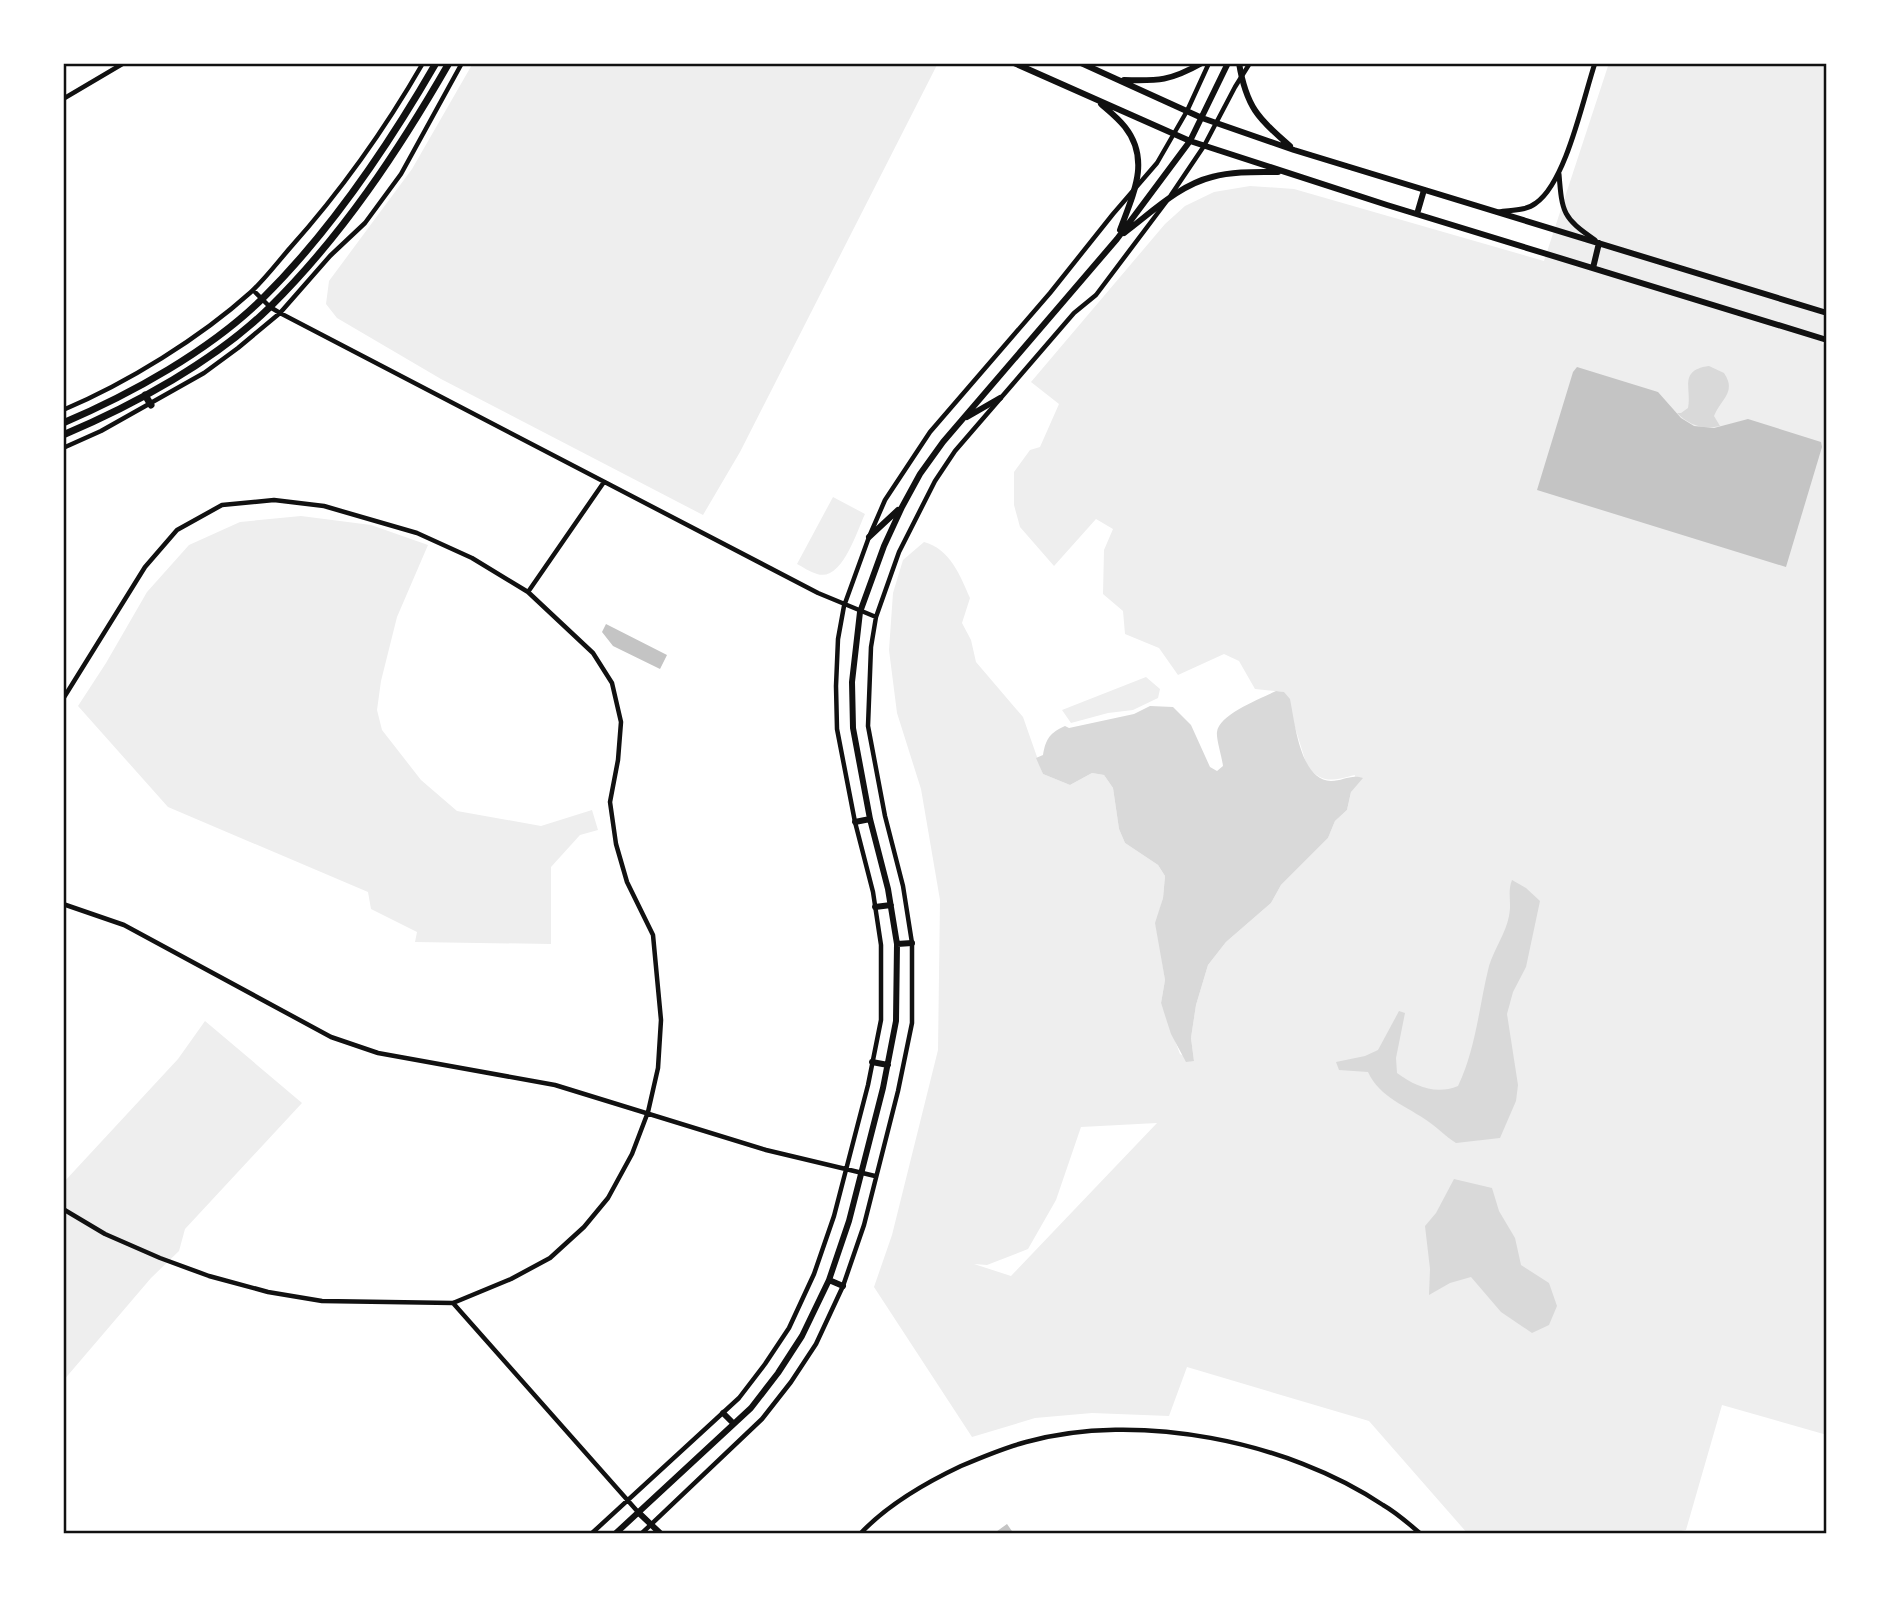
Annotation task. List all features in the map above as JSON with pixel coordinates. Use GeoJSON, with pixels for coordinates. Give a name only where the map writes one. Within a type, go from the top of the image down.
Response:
{"type":"FeatureCollection","features":[{"type":"Feature","properties":{"kind":"main road"},"geometry":{"type":"LineString","coordinates":[[63,423],[103,404],[191,354],[262,299],[344,203],[386,147],[436,63]]}},
{"type":"Feature","properties":{"kind":"main road"},"geometry":{"type":"LineString","coordinates":[[63,435],[97,421],[197,363],[270,307],[360,201],[395,153],[449,63]]}},
{"type":"Feature","properties":{"kind":"main road"},"geometry":{"type":"LineString","coordinates":[[1014,63],[1204,146],[1827,340]]}},
{"type":"Feature","properties":{"kind":"main road"},"geometry":{"type":"LineString","coordinates":[[1081,63],[1202,118],[1294,150],[1826,312]]}},
{"type":"Feature","properties":{"kind":"main road"},"geometry":{"type":"LineString","coordinates":[[1120,80],[1161,81],[1179,76],[1202,63]]}},
{"type":"Feature","properties":{"kind":"main road"},"geometry":{"type":"LineString","coordinates":[[615,1534],[734,1424],[757,1399],[802,1336],[829,1280],[849,1221],[888,1065],[896,1021],[897,944],[853,728],[852,682],[860,612],[884,546],[902,507],[928,463],[1117,239],[1191,141],[1228,63]]}},
{"type":"Feature","properties":{"kind":"main road"},"geometry":{"type":"LineString","coordinates":[[1239,63],[1250,105],[1263,124],[1294,150]]}},
{"type":"Feature","properties":{"kind":"main road"},"geometry":{"type":"LineString","coordinates":[[1096,99],[1125,127],[1138,149],[1140,167],[1137,186],[1117,239]]}},
{"type":"Feature","properties":{"kind":"main road"},"geometry":{"type":"LineString","coordinates":[[1117,239],[1166,201],[1191,185],[1211,177],[1243,172],[1285,172]]}},
{"type":"Feature","properties":{"kind":"main road"},"geometry":{"type":"LineString","coordinates":[[1417,214],[1424,190]]}},
{"type":"Feature","properties":{"kind":"main road"},"geometry":{"type":"LineString","coordinates":[[1593,268],[1599,243]]}},
{"type":"Feature","properties":{"kind":"main road"},"geometry":{"type":"LineString","coordinates":[[145,395],[150,405]]}},
{"type":"Feature","properties":{"kind":"main road"},"geometry":{"type":"LineString","coordinates":[[962,420],[1000,398]]}},
{"type":"Feature","properties":{"kind":"main road"},"geometry":{"type":"LineString","coordinates":[[869,537],[902,507]]}},
{"type":"Feature","properties":{"kind":"main road"},"geometry":{"type":"LineString","coordinates":[[855,822],[870,819]]}},
{"type":"Feature","properties":{"kind":"main road"},"geometry":{"type":"LineString","coordinates":[[875,907],[891,905]]}},
{"type":"Feature","properties":{"kind":"main road"},"geometry":{"type":"LineString","coordinates":[[897,944],[912,943]]}},
{"type":"Feature","properties":{"kind":"main road"},"geometry":{"type":"LineString","coordinates":[[872,1062],[888,1065]]}},
{"type":"Feature","properties":{"kind":"main road"},"geometry":{"type":"LineString","coordinates":[[829,1280],[843,1286]]}},
{"type":"Feature","properties":{"kind":"main road"},"geometry":{"type":"LineString","coordinates":[[723,1413],[734,1424]]}},
{"type":"Feature","properties":{"kind":"main road"},"geometry":{"type":"LineString","coordinates":[[639,1513],[661,1534]]}},
{"type":"Feature","properties":{"kind":"street"},"geometry":{"type":"LineString","coordinates":[[63,99],[124,63]]}},
{"type":"Feature","properties":{"kind":"street"},"geometry":{"type":"LineString","coordinates":[[63,410],[87,400],[184,343],[253,290],[311,224],[376,141],[423,63]]}},
{"type":"Feature","properties":{"kind":"street"},"geometry":{"type":"LineString","coordinates":[[63,448],[150,405],[204,373],[280,313],[372,214],[401,174],[462,63]]}},
{"type":"Feature","properties":{"kind":"street"},"geometry":{"type":"LineString","coordinates":[[592,1534],[739,1398],[765,1364],[789,1328],[814,1274],[834,1216],[881,1020],[881,945],[837,729],[835,686],[838,639],[844,606],[869,537],[885,500],[930,432],[1157,163],[1187,111],[1209,63]]}},
{"type":"Feature","properties":{"kind":"street"},"geometry":{"type":"LineString","coordinates":[[641,1534],[762,1419],[791,1382],[816,1344],[843,1286],[864,1225],[912,1023],[912,943],[903,886],[885,816],[868,726],[871,647],[876,617],[899,552],[935,481],[955,451],[1074,313],[1096,295],[1204,146],[1250,63]]}},
{"type":"Feature","properties":{"kind":"street"},"geometry":{"type":"LineString","coordinates":[[1498,212],[1528,208],[1539,202],[1559,174],[1595,63]]}},
{"type":"Feature","properties":{"kind":"street"},"geometry":{"type":"LineString","coordinates":[[1559,174],[1562,207],[1573,225],[1599,243]]}},
{"type":"Feature","properties":{"kind":"street"},"geometry":{"type":"LineString","coordinates":[[253,290],[280,313],[844,606],[876,617]]}},
{"type":"Feature","properties":{"kind":"street"},"geometry":{"type":"LineString","coordinates":[[528,592],[604,482]]}},
{"type":"Feature","properties":{"kind":"street"},"geometry":{"type":"LineString","coordinates":[[63,699],[145,567],[177,530],[222,505],[274,500],[324,506],[416,533],[472,558],[528,592],[593,653],[612,683],[621,722],[618,760],[610,802],[616,844],[627,882],[653,935],[662,1020],[658,1068],[648,1112],[632,1154],[608,1198],[584,1227],[550,1258],[511,1279],[453,1303],[322,1301],[268,1292],[209,1276],[160,1258],[105,1234],[63,1209]]}},
{"type":"Feature","properties":{"kind":"street"},"geometry":{"type":"LineString","coordinates":[[63,904],[124,925],[331,1037],[378,1053],[555,1085],[766,1150],[875,1176]]}},
{"type":"Feature","properties":{"kind":"street"},"geometry":{"type":"LineString","coordinates":[[453,1303],[639,1513]]}},
{"type":"Feature","properties":{"kind":"street"},"geometry":{"type":"LineString","coordinates":[[859,1534],[927,1484],[982,1457],[1027,1441],[1085,1431],[1125,1431],[1223,1439],[1275,1453],[1352,1486],[1383,1504],[1421,1534]]}},
{"type":"Feature","properties":{"kind":"shaded area"},"geometry":{"type":"Polygon","coordinates":[[[473,63],[938,63],[740,452],[703,515],[441,379],[337,318],[326,304],[329,281],[412,169],[473,63]]]}},
{"type":"Feature","properties":{"kind":"shaded area"},"geometry":{"type":"Polygon","coordinates":[[[1609,63],[1827,63],[1827,329],[1822,344],[1827,346],[1827,1435],[1722,1405],[1686,1530],[1666,1534],[1468,1534],[1369,1421],[1187,1367],[1169,1416],[1092,1413],[1035,1418],[972,1437],[874,1287],[892,1235],[938,1050],[940,900],[921,789],[897,713],[889,650],[893,593],[903,560],[924,542],[941,550],[947,557],[958,572],[970,598],[962,623],[971,640],[976,662],[1023,717],[1043,774],[1070,785],[1092,773],[1104,775],[1113,788],[1119,829],[1125,843],[1158,865],[1165,876],[1163,898],[1156,923],[1165,980],[1161,1003],[1180,1054],[1194,1061],[1191,1038],[1196,1005],[1208,965],[1226,942],[1271,903],[1281,885],[1328,838],[1335,821],[1347,810],[1355,775],[1329,780],[1313,772],[1307,766],[1284,692],[1255,689],[1239,661],[1224,654],[1178,675],[1159,648],[1125,634],[1123,611],[1103,594],[1104,550],[1113,529],[1096,519],[1054,566],[1020,527],[1014,505],[1014,472],[1030,450],[1040,447],[1059,404],[1031,382],[1165,224],[1185,206],[1214,192],[1250,186],[1294,189],[1544,261],[1609,63]],[[1157,1123],[1081,1127],[1056,1200],[1028,1249],[987,1265],[974,1264],[1011,1276],[1157,1123]]]}},
{"type":"Feature","properties":{"kind":"shaded area"},"geometry":{"type":"Polygon","coordinates":[[[1709,366],[1724,373],[1729,385],[1714,416],[1720,426],[1702,427],[1686,421],[1677,413],[1688,408],[1690,376],[1699,368],[1709,366]]]}},
{"type":"Feature","properties":{"kind":"shaded area"},"geometry":{"type":"Polygon","coordinates":[[[833,497],[865,514],[841,564],[834,571],[817,574],[797,564],[833,497]]]}},
{"type":"Feature","properties":{"kind":"shaded area"},"geometry":{"type":"Polygon","coordinates":[[[301,516],[371,525],[428,545],[397,617],[381,681],[377,710],[382,730],[421,780],[457,811],[541,826],[592,810],[598,830],[580,835],[551,867],[551,944],[415,942],[417,932],[371,909],[368,892],[168,807],[78,706],[147,592],[189,545],[240,522],[301,516]]]}},
{"type":"Feature","properties":{"kind":"shaded area"},"geometry":{"type":"Polygon","coordinates":[[[1146,677],[1160,689],[1158,698],[1133,710],[1108,713],[1071,723],[1062,710],[1146,677]]]}},
{"type":"Feature","properties":{"kind":"shaded area"},"geometry":{"type":"Polygon","coordinates":[[[1276,691],[1284,692],[1290,699],[1301,749],[1312,771],[1331,781],[1363,778],[1351,792],[1347,810],[1335,821],[1328,838],[1281,885],[1271,903],[1226,942],[1208,965],[1196,1005],[1191,1038],[1194,1061],[1186,1062],[1171,1034],[1161,1003],[1165,980],[1155,923],[1163,898],[1165,876],[1158,865],[1125,843],[1119,829],[1113,788],[1104,775],[1092,773],[1070,785],[1043,774],[1036,758],[1043,755],[1050,737],[1065,726],[1069,728],[1134,714],[1150,706],[1173,707],[1191,725],[1210,767],[1217,771],[1223,766],[1217,735],[1220,725],[1242,707],[1276,691]]]}},
{"type":"Feature","properties":{"kind":"shaded area"},"geometry":{"type":"Polygon","coordinates":[[[1512,880],[1540,901],[1526,967],[1513,992],[1507,1014],[1518,1085],[1516,1101],[1500,1138],[1456,1143],[1387,1095],[1368,1072],[1339,1070],[1336,1062],[1365,1056],[1378,1050],[1399,1011],[1405,1013],[1396,1058],[1397,1073],[1411,1082],[1434,1090],[1458,1086],[1473,1042],[1489,966],[1510,911],[1512,880]]]}},
{"type":"Feature","properties":{"kind":"shaded area"},"geometry":{"type":"Polygon","coordinates":[[[205,1021],[302,1103],[185,1229],[179,1251],[151,1278],[63,1381],[63,1183],[178,1059],[205,1021]]]}},
{"type":"Feature","properties":{"kind":"shaded area"},"geometry":{"type":"Polygon","coordinates":[[[1454,1179],[1492,1188],[1499,1211],[1515,1238],[1521,1265],[1549,1283],[1557,1306],[1549,1325],[1532,1333],[1501,1312],[1471,1277],[1450,1283],[1429,1295],[1430,1269],[1425,1226],[1436,1213],[1454,1179]]]}},
{"type":"Feature","properties":{"kind":"building"},"geometry":{"type":"Polygon","coordinates":[[[1577,367],[1658,392],[1681,418],[1694,426],[1714,428],[1748,419],[1821,442],[1822,447],[1786,567],[1537,490],[1573,372],[1577,367]]]}},
{"type":"Feature","properties":{"kind":"building"},"geometry":{"type":"Polygon","coordinates":[[[606,624],[667,655],[660,669],[613,646],[602,632],[606,624]]]}},
{"type":"Feature","properties":{"kind":"building"},"geometry":{"type":"Polygon","coordinates":[[[1007,1524],[1014,1534],[993,1534],[1007,1524]]]}}]}
